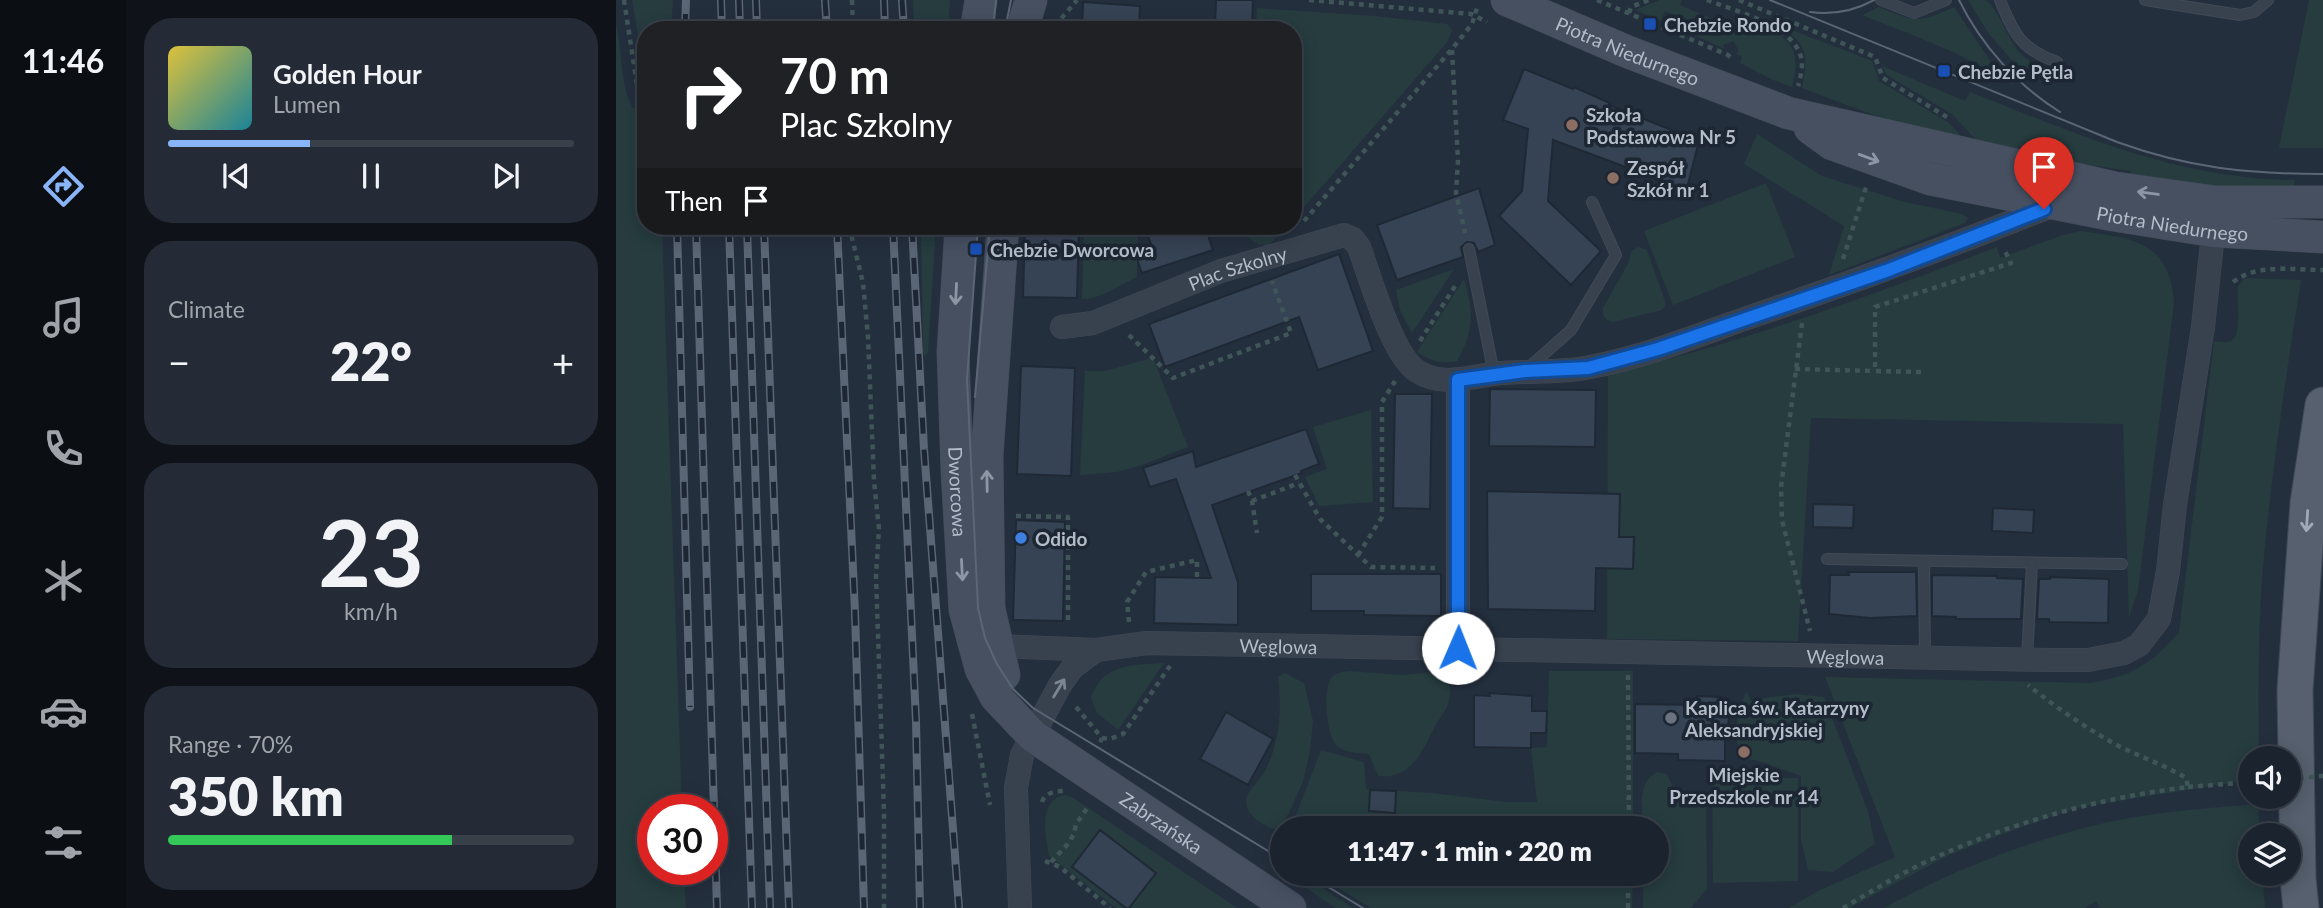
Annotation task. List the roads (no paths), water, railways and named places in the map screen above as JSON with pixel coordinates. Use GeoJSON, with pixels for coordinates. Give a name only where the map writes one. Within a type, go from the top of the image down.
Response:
{"type":"FeatureCollection","features":[{"type":"Feature","properties":{"kind":"main road"},"geometry":{"type":"LineString","coordinates":[[978,21],[981,0]]}},
{"type":"Feature","properties":{"kind":"main road"},"geometry":{"type":"LineString","coordinates":[[1025,21],[1031,0]]}},
{"type":"Feature","properties":{"kind":"main road","name":"Piotra Niedurnego"},"geometry":{"type":"LineString","coordinates":[[1507,0],[1628,52],[1788,113],[2116,188],[2214,216],[2261,234],[2323,237]]}},
{"type":"Feature","properties":{"kind":"main road","name":"Piotra Niedurnego"},"geometry":{"type":"LineString","coordinates":[[1788,113],[1832,144],[1930,179],[2056,204],[2214,216],[2260,202],[2323,202]]}},
{"type":"Feature","properties":{"kind":"main road","name":"Dworcowa"},"geometry":{"type":"LineString","coordinates":[[960,235],[953,352],[965,610],[989,657],[1004,676],[1033,736]]}},
{"type":"Feature","properties":{"kind":"main road","name":"Dworcowa"},"geometry":{"type":"LineString","coordinates":[[989,657],[987,456],[1002,235]]}},
{"type":"Feature","properties":{"kind":"main road"},"geometry":{"type":"LineString","coordinates":[[2301,908],[2298,879],[2295,690],[2308,503],[2323,405]]}},
{"type":"Feature","properties":{"kind":"main road","name":"Zabrzańska"},"geometry":{"type":"LineString","coordinates":[[1033,736],[1290,908]]}},
{"type":"Feature","properties":{"kind":"street","name":"Plac Szkolny"},"geometry":{"type":"LineString","coordinates":[[1062,327],[1093,323],[1221,271],[1344,235],[1353,239],[1359,247],[1392,334],[1416,370],[1447,381],[1525,371],[1588,368],[1658,349],[1886,271],[2056,204]]}},
{"type":"Feature","properties":{"kind":"street","name":"Węglowa"},"geometry":{"type":"LineString","coordinates":[[989,657],[1096,650],[1147,643],[2026,660],[2088,660],[2124,653],[2140,645],[2159,619],[2203,327],[2214,216]]}},
{"type":"Feature","properties":{"kind":"street"},"geometry":{"type":"LineString","coordinates":[[1458,380],[1458,648]]}},
{"type":"Feature","properties":{"kind":"street"},"geometry":{"type":"LineString","coordinates":[[1020,908],[1016,788],[1022,755],[1066,676],[1073,667],[1096,650]]}},
{"type":"Feature","properties":{"kind":"lane"},"geometry":{"type":"LineString","coordinates":[[1881,0],[1914,13],[1946,0]]}},
{"type":"Feature","properties":{"kind":"lane"},"geometry":{"type":"LineString","coordinates":[[2000,0],[2025,46],[2039,56],[2057,62]]}},
{"type":"Feature","properties":{"kind":"lane"},"geometry":{"type":"LineString","coordinates":[[2145,0],[2240,15],[2254,12],[2268,0]]}},
{"type":"Feature","properties":{"kind":"lane"},"geometry":{"type":"LineString","coordinates":[[1525,371],[1571,330],[1616,255],[1592,202]]}},
{"type":"Feature","properties":{"kind":"lane"},"geometry":{"type":"LineString","coordinates":[[1470,255],[1494,374]]}},
{"type":"Feature","properties":{"kind":"lane"},"geometry":{"type":"LineString","coordinates":[[1827,559],[2122,564]]}},
{"type":"Feature","properties":{"kind":"lane"},"geometry":{"type":"LineString","coordinates":[[1924,561],[1925,658]]}},
{"type":"Feature","properties":{"kind":"lane"},"geometry":{"type":"LineString","coordinates":[[2026,660],[2032,563]]}},
{"type":"Feature","properties":{"kind":"tram line"},"geometry":{"type":"LineString","coordinates":[[994,21],[996,0]]}},
{"type":"Feature","properties":{"kind":"tram line"},"geometry":{"type":"LineString","coordinates":[[1007,21],[1011,0]]}},
{"type":"Feature","properties":{"kind":"tram line"},"geometry":{"type":"LineString","coordinates":[[1770,0],[2143,151],[2218,168],[2323,174]]}},
{"type":"Feature","properties":{"kind":"tram line"},"geometry":{"type":"LineString","coordinates":[[1810,12],[1843,11],[1874,0]]}},
{"type":"Feature","properties":{"kind":"tram line"},"geometry":{"type":"LineString","coordinates":[[1959,0],[1978,33],[2002,63],[2030,90],[2060,112]]}},
{"type":"Feature","properties":{"kind":"tram line"},"geometry":{"type":"LineString","coordinates":[[977,235],[967,380],[978,608],[985,638],[997,664],[1013,689],[1033,708],[1270,852]]}},
{"type":"Feature","properties":{"kind":"tram line"},"geometry":{"type":"LineString","coordinates":[[975,397],[989,235]]}},
{"type":"Feature","properties":{"kind":"tram line"},"geometry":{"type":"LineString","coordinates":[[1327,886],[1363,908]]}},
{"type":"Feature","properties":{"kind":"railway"},"geometry":{"type":"LineString","coordinates":[[685,21],[686,0]]}},
{"type":"Feature","properties":{"kind":"railway"},"geometry":{"type":"LineString","coordinates":[[721,0],[722,21]]}},
{"type":"Feature","properties":{"kind":"railway"},"geometry":{"type":"LineString","coordinates":[[739,0],[740,21]]}},
{"type":"Feature","properties":{"kind":"railway"},"geometry":{"type":"LineString","coordinates":[[756,0],[757,21]]}},
{"type":"Feature","properties":{"kind":"railway"},"geometry":{"type":"LineString","coordinates":[[825,0],[826,21]]}},
{"type":"Feature","properties":{"kind":"railway"},"geometry":{"type":"LineString","coordinates":[[884,0],[885,21]]}},
{"type":"Feature","properties":{"kind":"railway"},"geometry":{"type":"LineString","coordinates":[[902,0],[903,21]]}},
{"type":"Feature","properties":{"kind":"railway"},"geometry":{"type":"LineString","coordinates":[[677,235],[690,707]]}},
{"type":"Feature","properties":{"kind":"railway"},"geometry":{"type":"LineString","coordinates":[[696,235],[717,908]]}},
{"type":"Feature","properties":{"kind":"railway"},"geometry":{"type":"LineString","coordinates":[[729,235],[752,908]]}},
{"type":"Feature","properties":{"kind":"railway"},"geometry":{"type":"LineString","coordinates":[[747,235],[770,908]]}},
{"type":"Feature","properties":{"kind":"railway"},"geometry":{"type":"LineString","coordinates":[[764,235],[789,908]]}},
{"type":"Feature","properties":{"kind":"railway"},"geometry":{"type":"LineString","coordinates":[[837,235],[855,612],[864,908]]}},
{"type":"Feature","properties":{"kind":"railway"},"geometry":{"type":"LineString","coordinates":[[893,235],[916,721],[920,908]]}},
{"type":"Feature","properties":{"kind":"railway"},"geometry":{"type":"LineString","coordinates":[[912,235],[924,449],[959,908]]}},
{"type":"Feature","properties":{"kind":"place","name":"Chebzie Rondo"},"geometry":{"type":"Point","coordinates":[1650,24]}},
{"type":"Feature","properties":{"kind":"place","name":"Chebzie Pętla"},"geometry":{"type":"Point","coordinates":[1944,71]}},
{"type":"Feature","properties":{"kind":"place","name":"Szkoła Podstawowa Nr 5"},"geometry":{"type":"Point","coordinates":[1572,125]}},
{"type":"Feature","properties":{"kind":"place","name":"Zespół Szkół nr 1"},"geometry":{"type":"Point","coordinates":[1613,178]}},
{"type":"Feature","properties":{"kind":"place","name":"Chebzie Dworcowa"},"geometry":{"type":"Point","coordinates":[976,249]}},
{"type":"Feature","properties":{"kind":"place","name":"Odido"},"geometry":{"type":"Point","coordinates":[1021,538]}},
{"type":"Feature","properties":{"kind":"place","name":"Kaplica św. Katarzyny Aleksandryjskiej"},"geometry":{"type":"Point","coordinates":[1671,718]}},
{"type":"Feature","properties":{"kind":"place","name":"Miejskie Przedszkole nr 14"},"geometry":{"type":"Point","coordinates":[1744,752]}}]}
